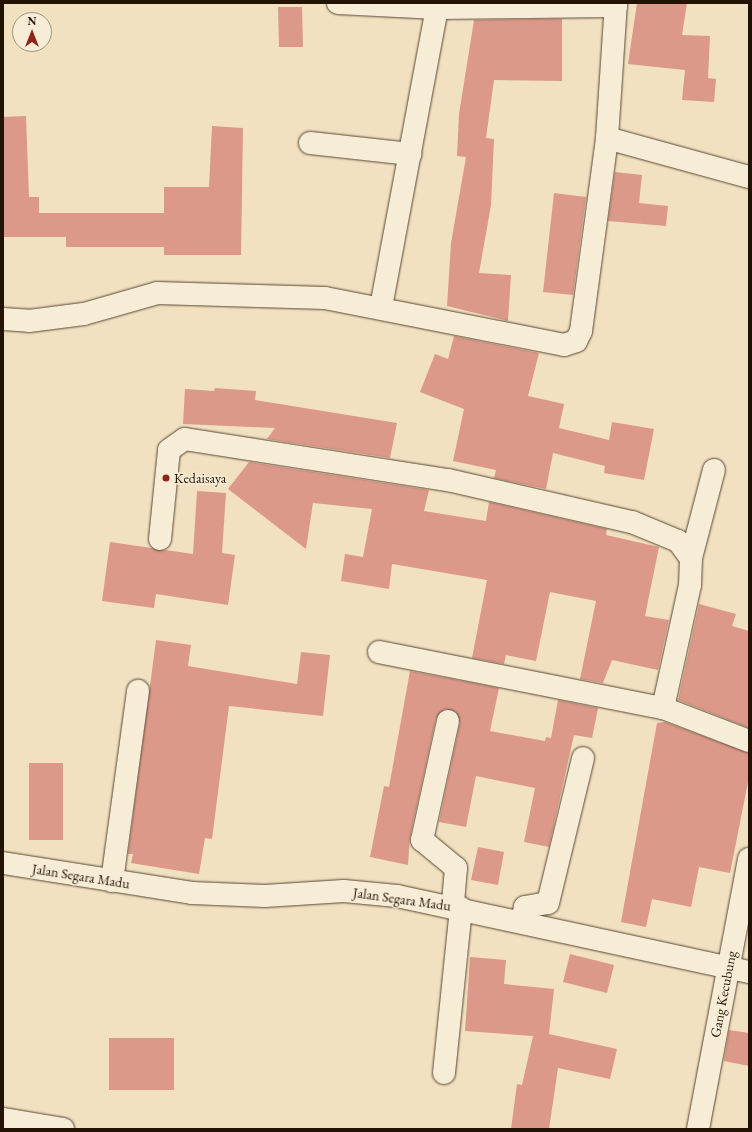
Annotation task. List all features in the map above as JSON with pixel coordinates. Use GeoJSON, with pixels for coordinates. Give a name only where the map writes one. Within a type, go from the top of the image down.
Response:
{"type":"FeatureCollection","features":[{"type":"Feature","properties":{"kind":"street"},"geometry":{"type":"LineString","coordinates":[[3,318],[28,321],[84,314],[157,294],[325,298],[381,307],[564,345],[576,341],[581,331],[607,138],[616,5],[437,8],[338,3]]}},
{"type":"Feature","properties":{"kind":"street"},"geometry":{"type":"LineString","coordinates":[[381,307],[437,8]]}},
{"type":"Feature","properties":{"kind":"street"},"geometry":{"type":"LineString","coordinates":[[607,138],[749,177]]}},
{"type":"Feature","properties":{"kind":"street"},"geometry":{"type":"LineString","coordinates":[[310,144],[410,154]]}},
{"type":"Feature","properties":{"kind":"street"},"geometry":{"type":"LineString","coordinates":[[160,539],[169,450],[178,442],[199,440],[448,480],[632,522],[678,541],[691,558]]}},
{"type":"Feature","properties":{"kind":"street"},"geometry":{"type":"LineString","coordinates":[[663,708],[690,585],[691,558],[714,470]]}},
{"type":"Feature","properties":{"kind":"street"},"geometry":{"type":"LineString","coordinates":[[379,652],[663,708],[749,741]]}},
{"type":"Feature","properties":{"kind":"street"},"geometry":{"type":"LineString","coordinates":[[112,881],[138,691]]}},
{"type":"Feature","properties":{"kind":"street"},"geometry":{"type":"LineString","coordinates":[[444,1073],[457,907],[456,868],[422,840],[448,721]]}},
{"type":"Feature","properties":{"kind":"street"},"geometry":{"type":"LineString","coordinates":[[522,922],[525,907],[548,903],[583,758]]}},
{"type":"Feature","properties":{"kind":"street","name":"Gang Kecubung"},"geometry":{"type":"LineString","coordinates":[[698,1129],[749,859]]}},
{"type":"Feature","properties":{"kind":"street","name":"Jalan Segara Madu"},"geometry":{"type":"LineString","coordinates":[[3,863],[112,881],[216,894],[367,892],[457,907],[727,970],[749,972]]}},
{"type":"Feature","properties":{"kind":"street"},"geometry":{"type":"LineString","coordinates":[[3,1119],[62,1129]]}},
{"type":"Feature","properties":{"kind":"building"},"geometry":{"type":"Polygon","coordinates":[[[637,3],[687,3],[682,35],[710,36],[708,78],[716,79],[714,102],[682,100],[685,70],[628,64],[637,3]]]}},
{"type":"Feature","properties":{"kind":"building"},"geometry":{"type":"Polygon","coordinates":[[[278,7],[302,7],[303,47],[279,47],[278,7]]]}},
{"type":"Feature","properties":{"kind":"building"},"geometry":{"type":"Polygon","coordinates":[[[562,19],[562,81],[494,80],[486,138],[494,139],[491,205],[479,273],[511,275],[508,321],[447,306],[451,243],[466,157],[457,156],[459,114],[474,20],[562,19]]]}},
{"type":"Feature","properties":{"kind":"building"},"geometry":{"type":"Polygon","coordinates":[[[26,116],[29,197],[39,197],[39,213],[164,213],[164,187],[209,187],[212,126],[243,128],[241,255],[164,255],[164,247],[66,247],[66,237],[3,237],[3,117],[26,116]]]}},
{"type":"Feature","properties":{"kind":"building"},"geometry":{"type":"Polygon","coordinates":[[[615,172],[642,175],[639,203],[668,206],[666,226],[608,221],[615,172]]]}},
{"type":"Feature","properties":{"kind":"building"},"geometry":{"type":"Polygon","coordinates":[[[554,193],[586,197],[573,295],[543,292],[554,193]]]}},
{"type":"Feature","properties":{"kind":"building"},"geometry":{"type":"Polygon","coordinates":[[[454,336],[539,353],[528,396],[564,404],[559,428],[609,440],[612,422],[654,429],[644,480],[604,473],[605,466],[553,453],[546,489],[494,478],[496,470],[453,461],[464,409],[420,392],[435,354],[448,359],[454,336]]]}},
{"type":"Feature","properties":{"kind":"building"},"geometry":{"type":"Polygon","coordinates":[[[215,388],[256,391],[255,400],[397,423],[390,458],[267,439],[275,428],[183,424],[185,389],[214,391],[215,388]]]}},
{"type":"Feature","properties":{"kind":"building"},"geometry":{"type":"Polygon","coordinates":[[[249,462],[429,490],[424,511],[486,521],[489,502],[607,529],[606,535],[659,547],[645,616],[669,620],[658,670],[612,660],[603,683],[580,679],[596,601],[550,592],[536,661],[506,655],[504,664],[472,658],[487,580],[392,564],[389,589],[341,581],[345,554],[363,557],[372,509],[313,503],[306,549],[228,489],[249,462]]]}},
{"type":"Feature","properties":{"kind":"building"},"geometry":{"type":"Polygon","coordinates":[[[197,491],[226,493],[222,553],[235,555],[228,605],[156,594],[154,608],[102,601],[110,542],[193,554],[197,491]]]}},
{"type":"Feature","properties":{"kind":"building"},"geometry":{"type":"Polygon","coordinates":[[[699,604],[736,614],[732,626],[749,631],[749,728],[678,700],[699,604]]]}},
{"type":"Feature","properties":{"kind":"building"},"geometry":{"type":"Polygon","coordinates":[[[156,640],[191,645],[188,666],[297,684],[301,652],[330,655],[323,716],[229,706],[212,839],[205,838],[199,874],[131,863],[133,854],[128,854],[156,640]]]}},
{"type":"Feature","properties":{"kind":"building"},"geometry":{"type":"Polygon","coordinates":[[[410,671],[499,688],[490,731],[545,741],[546,737],[551,738],[558,700],[598,708],[592,738],[574,735],[549,847],[524,842],[535,788],[476,776],[466,827],[439,822],[460,723],[456,712],[445,709],[436,718],[410,837],[408,865],[370,857],[384,786],[389,787],[410,671]]]}},
{"type":"Feature","properties":{"kind":"building"},"geometry":{"type":"Polygon","coordinates":[[[665,722],[749,753],[749,777],[730,873],[699,867],[691,907],[652,899],[646,927],[621,922],[657,723],[665,722]]]}},
{"type":"Feature","properties":{"kind":"building"},"geometry":{"type":"Polygon","coordinates":[[[29,763],[63,763],[63,840],[29,840],[29,763]]]}},
{"type":"Feature","properties":{"kind":"building"},"geometry":{"type":"Polygon","coordinates":[[[478,847],[504,852],[498,885],[471,880],[478,847]]]}},
{"type":"Feature","properties":{"kind":"building"},"geometry":{"type":"Polygon","coordinates":[[[570,954],[614,965],[607,993],[563,982],[570,954]]]}},
{"type":"Feature","properties":{"kind":"building"},"geometry":{"type":"Polygon","coordinates":[[[470,957],[506,960],[504,984],[554,989],[549,1034],[617,1049],[610,1079],[558,1068],[549,1129],[511,1129],[517,1084],[522,1085],[533,1036],[465,1031],[470,957]]]}},
{"type":"Feature","properties":{"kind":"building"},"geometry":{"type":"Polygon","coordinates":[[[729,1030],[749,1033],[749,1066],[724,1061],[729,1030]]]}},
{"type":"Feature","properties":{"kind":"building"},"geometry":{"type":"Polygon","coordinates":[[[109,1038],[174,1038],[174,1090],[109,1090],[109,1038]]]}},
{"type":"Feature","properties":{"kind":"place","name":"Kedaisaya"},"geometry":{"type":"Point","coordinates":[166,478]}}]}
